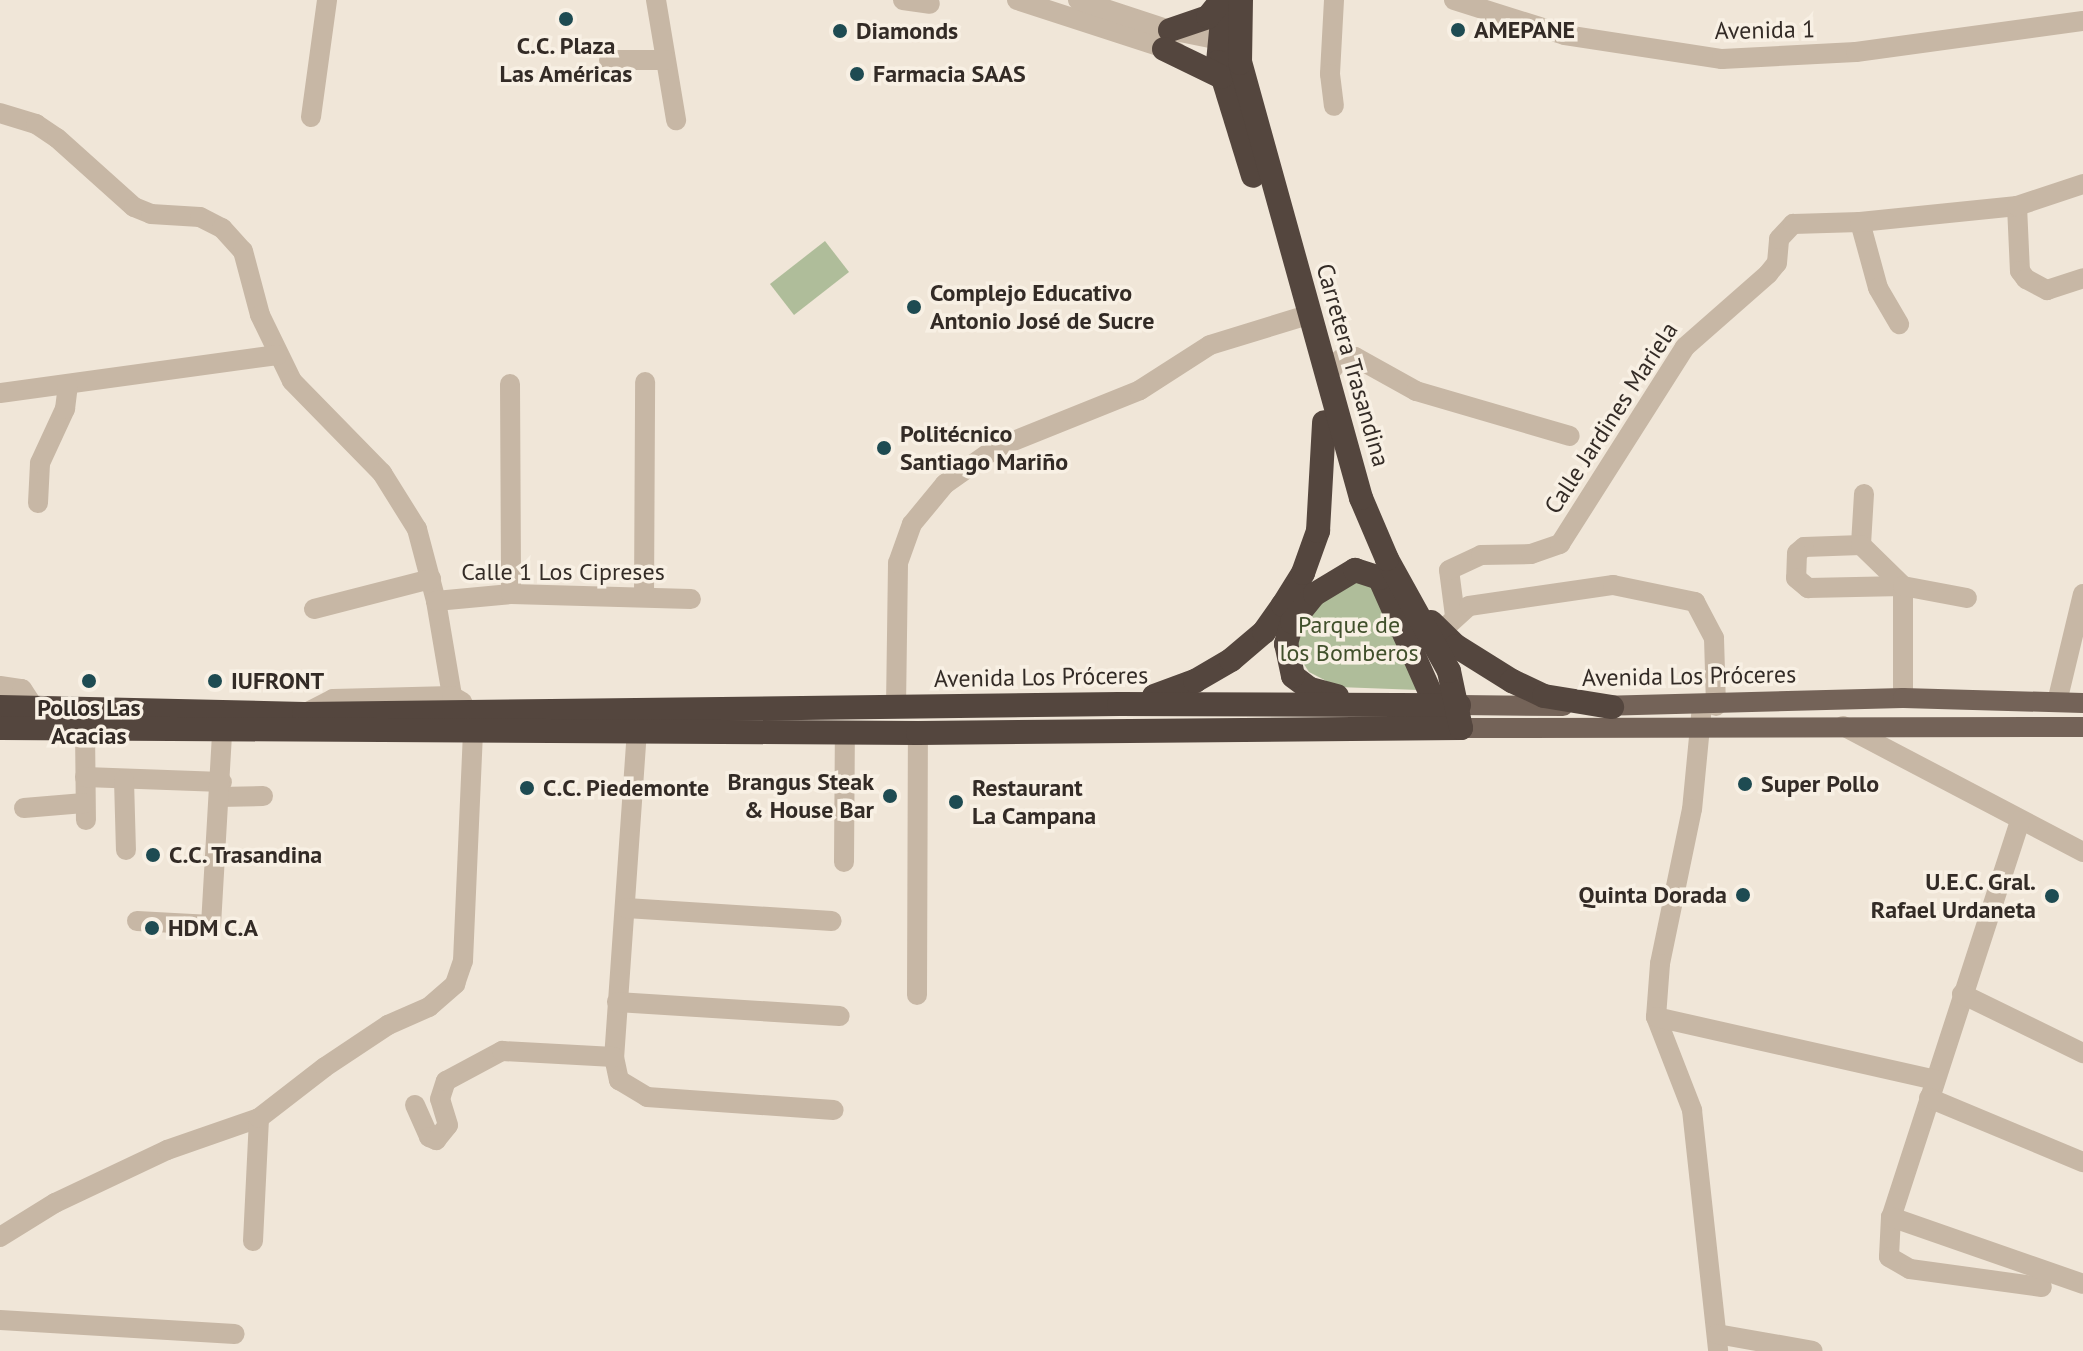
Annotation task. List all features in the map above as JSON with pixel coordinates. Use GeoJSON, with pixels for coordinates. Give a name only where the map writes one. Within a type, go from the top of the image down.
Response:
{"type":"FeatureCollection","features":[{"type":"Feature","properties":{"kind":"highway"},"geometry":{"type":"LineString","coordinates":[[1167,40],[1208,17],[1223,0]]}},
{"type":"Feature","properties":{"kind":"highway","name":"Carretera Trasandina"},"geometry":{"type":"LineString","coordinates":[[1223,0],[1227,57],[1304,316],[1327,375],[1361,498],[1407,598],[1449,671],[1451,717]]}},
{"type":"Feature","properties":{"kind":"highway","name":"Carretera Trasandina"},"geometry":{"type":"LineString","coordinates":[[1227,57],[1241,0]]}},
{"type":"Feature","properties":{"kind":"highway"},"geometry":{"type":"LineString","coordinates":[[1167,40],[1227,57]]}},
{"type":"Feature","properties":{"kind":"highway","name":"Carretera Trasandina"},"geometry":{"type":"LineString","coordinates":[[1304,316],[1324,422],[1380,578],[1451,717]]}},
{"type":"Feature","properties":{"kind":"highway"},"geometry":{"type":"LineString","coordinates":[[1119,704],[1195,681],[1231,660],[1270,623],[1303,573],[1318,531],[1324,422]]}},
{"type":"Feature","properties":{"kind":"highway"},"geometry":{"type":"LineString","coordinates":[[1363,703],[1310,689],[1293,676],[1286,644],[1292,622],[1315,594],[1355,570],[1380,578]]}},
{"type":"Feature","properties":{"kind":"highway"},"geometry":{"type":"LineString","coordinates":[[1407,598],[1448,625],[1480,662],[1544,696],[1612,707]]}},
{"type":"Feature","properties":{"kind":"highway","name":"Avenida Los Próceres"},"geometry":{"type":"LineString","coordinates":[[0,728],[222,732],[474,720],[896,707],[1119,704],[1363,703],[1451,717]]}},
{"type":"Feature","properties":{"kind":"highway","name":"Avenida Los Próceres"},"geometry":{"type":"LineString","coordinates":[[0,707],[474,720],[637,730],[918,733],[1451,717]]}},
{"type":"Feature","properties":{"kind":"main road","name":"Avenida Los Próceres"},"geometry":{"type":"LineString","coordinates":[[1451,717],[1612,707],[1903,698],[2083,703]]}},
{"type":"Feature","properties":{"kind":"main road","name":"Avenida Los Próceres"},"geometry":{"type":"LineString","coordinates":[[1451,717],[1702,728],[2083,727]]}},
{"type":"Feature","properties":{"kind":"street"},"geometry":{"type":"LineString","coordinates":[[311,117],[327,0]]}},
{"type":"Feature","properties":{"kind":"street"},"geometry":{"type":"LineString","coordinates":[[656,0],[676,120]]}},
{"type":"Feature","properties":{"kind":"street"},"geometry":{"type":"LineString","coordinates":[[903,0],[930,4]]}},
{"type":"Feature","properties":{"kind":"street"},"geometry":{"type":"LineString","coordinates":[[1017,0],[1227,57]]}},
{"type":"Feature","properties":{"kind":"street"},"geometry":{"type":"LineString","coordinates":[[1078,0],[1167,40]]}},
{"type":"Feature","properties":{"kind":"street"},"geometry":{"type":"LineString","coordinates":[[1334,0],[1330,74],[1334,106]]}},
{"type":"Feature","properties":{"kind":"street","name":"Avenida 1"},"geometry":{"type":"LineString","coordinates":[[1454,0],[1578,39],[1722,59],[1856,52],[2083,21]]}},
{"type":"Feature","properties":{"kind":"street"},"geometry":{"type":"LineString","coordinates":[[2080,0],[2083,21]]}},
{"type":"Feature","properties":{"kind":"street"},"geometry":{"type":"LineString","coordinates":[[609,60],[665,60]]}},
{"type":"Feature","properties":{"kind":"street"},"geometry":{"type":"LineString","coordinates":[[0,113],[36,124],[57,138],[134,207],[151,214],[200,217],[222,228],[243,251],[277,355],[304,397],[402,498],[431,579],[452,696],[474,720],[463,961],[455,984],[429,1007],[388,1025],[325,1067],[259,1118],[167,1150],[55,1203],[0,1237]]}},
{"type":"Feature","properties":{"kind":"street","name":"Calle Jardines Mariela"},"geometry":{"type":"LineString","coordinates":[[1448,625],[1449,570],[1459,561],[1531,554],[1560,544],[1685,347],[1777,263],[1785,229],[1806,220],[1860,222],[2017,206],[2083,184]]}},
{"type":"Feature","properties":{"kind":"street"},"geometry":{"type":"LineString","coordinates":[[2017,206],[2020,271],[2026,279],[2047,290],[2083,278]]}},
{"type":"Feature","properties":{"kind":"street"},"geometry":{"type":"LineString","coordinates":[[1860,222],[1878,288],[1899,324]]}},
{"type":"Feature","properties":{"kind":"street"},"geometry":{"type":"LineString","coordinates":[[896,707],[898,563],[912,524],[945,484],[996,448],[1140,390],[1210,345],[1304,316]]}},
{"type":"Feature","properties":{"kind":"street"},"geometry":{"type":"LineString","coordinates":[[0,393],[277,355]]}},
{"type":"Feature","properties":{"kind":"street"},"geometry":{"type":"LineString","coordinates":[[1327,375],[1341,359],[1355,357],[1416,391],[1570,436]]}},
{"type":"Feature","properties":{"kind":"street"},"geometry":{"type":"LineString","coordinates":[[644,597],[645,382]]}},
{"type":"Feature","properties":{"kind":"street"},"geometry":{"type":"LineString","coordinates":[[510,384],[511,594]]}},
{"type":"Feature","properties":{"kind":"street"},"geometry":{"type":"LineString","coordinates":[[38,503],[40,463],[65,409],[68,385]]}},
{"type":"Feature","properties":{"kind":"street"},"geometry":{"type":"LineString","coordinates":[[1861,545],[1864,494]]}},
{"type":"Feature","properties":{"kind":"street"},"geometry":{"type":"LineString","coordinates":[[1903,698],[1903,586],[1861,545],[1804,547],[1797,553],[1796,578],[1808,588],[1903,586],[1967,598]]}},
{"type":"Feature","properties":{"kind":"street"},"geometry":{"type":"LineString","coordinates":[[314,609],[431,579]]}},
{"type":"Feature","properties":{"kind":"street"},"geometry":{"type":"LineString","coordinates":[[1448,625],[1469,606],[1613,585],[1695,602],[1714,638],[1709,706],[1702,728],[1660,964],[1656,1017],[1692,1110],[1717,1342],[1813,1351]]}},
{"type":"Feature","properties":{"kind":"street","name":"Calle 1 Los Cipreses"},"geometry":{"type":"LineString","coordinates":[[436,601],[511,594],[691,599]]}},
{"type":"Feature","properties":{"kind":"street"},"geometry":{"type":"LineString","coordinates":[[2057,702],[2083,594]]}},
{"type":"Feature","properties":{"kind":"street"},"geometry":{"type":"LineString","coordinates":[[0,686],[22,689],[33,706]]}},
{"type":"Feature","properties":{"kind":"street"},"geometry":{"type":"LineString","coordinates":[[304,714],[333,699],[452,696]]}},
{"type":"Feature","properties":{"kind":"street"},"geometry":{"type":"LineString","coordinates":[[1843,726],[2083,852]]}},
{"type":"Feature","properties":{"kind":"street"},"geometry":{"type":"LineString","coordinates":[[24,808],[85,812],[85,729]]}},
{"type":"Feature","properties":{"kind":"street"},"geometry":{"type":"LineString","coordinates":[[637,730],[614,1057],[619,1080],[647,1097],[834,1110]]}},
{"type":"Feature","properties":{"kind":"street"},"geometry":{"type":"LineString","coordinates":[[137,921],[211,925],[222,732]]}},
{"type":"Feature","properties":{"kind":"street"},"geometry":{"type":"LineString","coordinates":[[844,862],[845,732]]}},
{"type":"Feature","properties":{"kind":"street"},"geometry":{"type":"LineString","coordinates":[[917,995],[918,733]]}},
{"type":"Feature","properties":{"kind":"street"},"geometry":{"type":"LineString","coordinates":[[85,777],[263,796]]}},
{"type":"Feature","properties":{"kind":"street"},"geometry":{"type":"LineString","coordinates":[[124,780],[126,850]]}},
{"type":"Feature","properties":{"kind":"street"},"geometry":{"type":"LineString","coordinates":[[2020,821],[1891,1217],[1889,1257],[1895,1263],[2042,1287]]}},
{"type":"Feature","properties":{"kind":"street"},"geometry":{"type":"LineString","coordinates":[[626,908],[832,921]]}},
{"type":"Feature","properties":{"kind":"street"},"geometry":{"type":"LineString","coordinates":[[1962,994],[2083,1053]]}},
{"type":"Feature","properties":{"kind":"street"},"geometry":{"type":"LineString","coordinates":[[617,1002],[840,1016]]}},
{"type":"Feature","properties":{"kind":"street"},"geometry":{"type":"LineString","coordinates":[[1656,1017],[1932,1089],[2083,1162]]}},
{"type":"Feature","properties":{"kind":"street"},"geometry":{"type":"LineString","coordinates":[[415,1105],[429,1137],[436,1140],[448,1125],[440,1099],[446,1081],[502,1051],[614,1057]]}},
{"type":"Feature","properties":{"kind":"street"},"geometry":{"type":"LineString","coordinates":[[253,1241],[259,1118]]}},
{"type":"Feature","properties":{"kind":"street"},"geometry":{"type":"LineString","coordinates":[[1891,1217],[2083,1284]]}},
{"type":"Feature","properties":{"kind":"street"},"geometry":{"type":"LineString","coordinates":[[0,1320],[235,1334]]}},
{"type":"Feature","properties":{"kind":"green space"},"geometry":{"type":"Polygon","coordinates":[[[825,241],[849,272],[794,315],[770,284],[825,241]]]}},
{"type":"Feature","properties":{"kind":"green space","name":"Parque de los Bomberos"},"geometry":{"type":"Polygon","coordinates":[[[1352,578],[1376,585],[1419,690],[1338,687],[1309,672],[1296,652],[1306,613],[1352,578]]]}},
{"type":"Feature","properties":{"kind":"place","name":"C.C. Plaza Las Américas"},"geometry":{"type":"Point","coordinates":[566,19]}},
{"type":"Feature","properties":{"kind":"place","name":"AMEPANE"},"geometry":{"type":"Point","coordinates":[1458,30]}},
{"type":"Feature","properties":{"kind":"place","name":"Diamonds"},"geometry":{"type":"Point","coordinates":[840,31]}},
{"type":"Feature","properties":{"kind":"place","name":"Farmacia SAAS"},"geometry":{"type":"Point","coordinates":[857,74]}},
{"type":"Feature","properties":{"kind":"place","name":"Complejo Educativo Antonio José de Sucre"},"geometry":{"type":"Point","coordinates":[914,307]}},
{"type":"Feature","properties":{"kind":"place","name":"Politécnico Santiago Mariño"},"geometry":{"type":"Point","coordinates":[884,448]}},
{"type":"Feature","properties":{"kind":"place","name":"Pollos Las Acacias"},"geometry":{"type":"Point","coordinates":[89,681]}},
{"type":"Feature","properties":{"kind":"place","name":"IUFRONT"},"geometry":{"type":"Point","coordinates":[215,681]}},
{"type":"Feature","properties":{"kind":"place","name":"Super Pollo"},"geometry":{"type":"Point","coordinates":[1745,784]}},
{"type":"Feature","properties":{"kind":"place","name":"C.C. Piedemonte"},"geometry":{"type":"Point","coordinates":[527,788]}},
{"type":"Feature","properties":{"kind":"place","name":"Brangus Steak & House Bar"},"geometry":{"type":"Point","coordinates":[890,796]}},
{"type":"Feature","properties":{"kind":"place","name":"Restaurant La Campana"},"geometry":{"type":"Point","coordinates":[956,802]}},
{"type":"Feature","properties":{"kind":"place","name":"C.C. Trasandina"},"geometry":{"type":"Point","coordinates":[153,855]}},
{"type":"Feature","properties":{"kind":"place","name":"Quinta Dorada"},"geometry":{"type":"Point","coordinates":[1743,895]}},
{"type":"Feature","properties":{"kind":"place","name":"U.E.C. Gral. Rafael Urdaneta"},"geometry":{"type":"Point","coordinates":[2052,896]}},
{"type":"Feature","properties":{"kind":"place","name":"HDM C.A"},"geometry":{"type":"Point","coordinates":[152,928]}}]}
